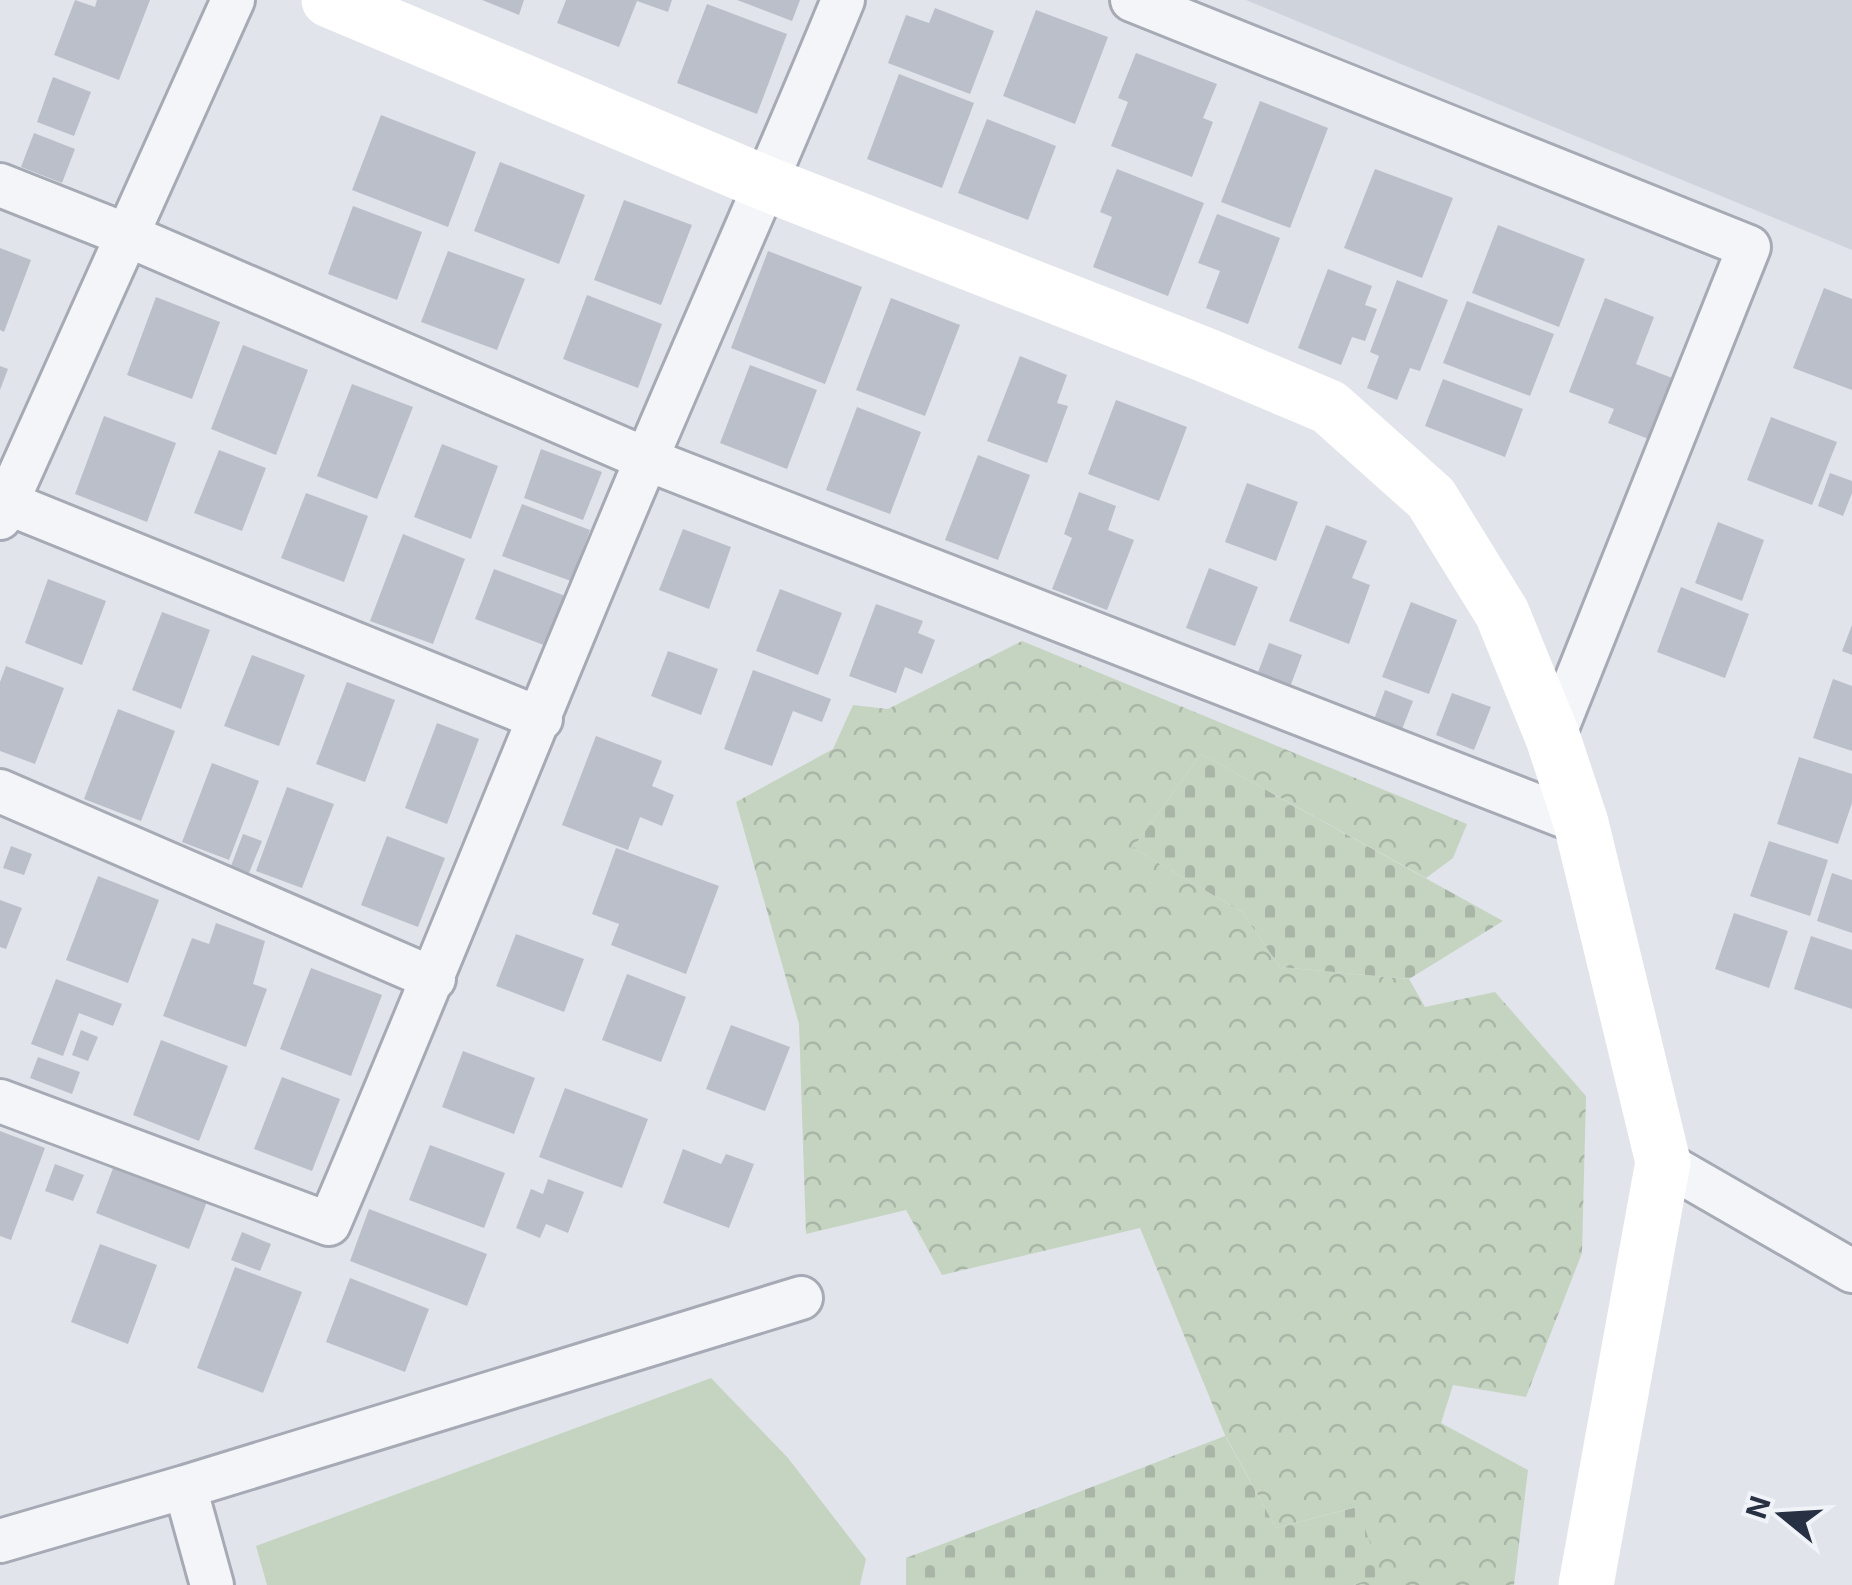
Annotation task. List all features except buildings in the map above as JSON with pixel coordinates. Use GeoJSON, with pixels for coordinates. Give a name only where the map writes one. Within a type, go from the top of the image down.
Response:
{"type":"FeatureCollection","features":[{"type":"Feature","properties":{"kind":"street"},"geometry":{"type":"LineString","coordinates":[[232,0],[129,236],[2,507],[540,719]]}},
{"type":"Feature","properties":{"kind":"street"},"geometry":{"type":"LineString","coordinates":[[328,0],[767,184],[1204,354],[1328,407],[1431,498],[1502,613],[1553,738],[1581,823],[1663,1162],[1586,1585]]}},
{"type":"Feature","properties":{"kind":"street"},"geometry":{"type":"LineString","coordinates":[[0,1101],[329,1224],[434,980],[646,459],[767,184],[842,0]]}},
{"type":"Feature","properties":{"kind":"street"},"geometry":{"type":"LineString","coordinates":[[1132,0],[1748,246],[1553,738]]}},
{"type":"Feature","properties":{"kind":"street"},"geometry":{"type":"LineString","coordinates":[[0,185],[129,236],[646,459],[1581,823]]}},
{"type":"Feature","properties":{"kind":"street"},"geometry":{"type":"LineString","coordinates":[[0,791],[434,980]]}},
{"type":"Feature","properties":{"kind":"street"},"geometry":{"type":"LineString","coordinates":[[1663,1162],[1852,1271]]}},
{"type":"Feature","properties":{"kind":"street"},"geometry":{"type":"LineString","coordinates":[[0,1541],[802,1298]]}},
{"type":"Feature","properties":{"kind":"street"},"geometry":{"type":"LineString","coordinates":[[185,1487],[212,1585]]}},
{"type":"Feature","properties":{"kind":"shaded area"},"geometry":{"type":"Polygon","coordinates":[[[1246,0],[1852,0],[1852,250],[1246,0]]]}},
{"type":"Feature","properties":{"kind":"green space"},"geometry":{"type":"Polygon","coordinates":[[[1022,641],[1467,824],[1453,858],[1426,878],[1201,754],[1133,848],[1242,912],[1280,967],[1409,979],[1425,1007],[1495,992],[1586,1096],[1582,1253],[1526,1397],[1453,1385],[1441,1423],[1528,1470],[1514,1585],[1353,1585],[1381,1575],[1356,1507],[1276,1528],[1225,1435],[1140,1228],[942,1275],[906,1210],[806,1234],[799,1024],[736,802],[833,749],[853,705],[888,709],[1022,641]]]}},
{"type":"Feature","properties":{"kind":"green space"},"geometry":{"type":"Polygon","coordinates":[[[1201,754],[1503,921],[1409,979],[1280,967],[1242,912],[1133,848],[1201,754]]]}},
{"type":"Feature","properties":{"kind":"green space"},"geometry":{"type":"Polygon","coordinates":[[[711,1378],[788,1458],[866,1559],[860,1585],[267,1585],[256,1546],[711,1378]]]}},
{"type":"Feature","properties":{"kind":"green space"},"geometry":{"type":"Polygon","coordinates":[[[1225,1436],[1276,1528],[1357,1507],[1382,1575],[1353,1585],[906,1585],[906,1558],[1225,1436]]]}}]}
